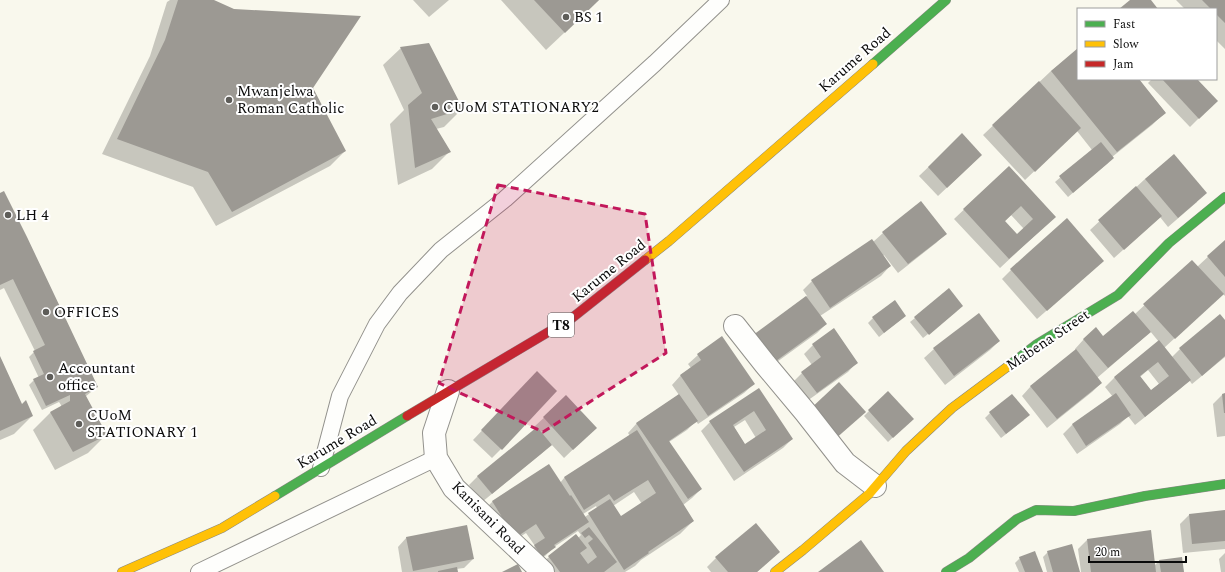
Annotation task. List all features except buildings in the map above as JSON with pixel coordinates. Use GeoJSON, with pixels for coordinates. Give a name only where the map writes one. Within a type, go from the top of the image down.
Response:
{"type":"FeatureCollection","features":[{"type":"Feature","properties":{"kind":"main road","name":"Karume Road"},"geometry":{"type":"LineString","coordinates":[[122,572],[222,528],[448,391],[572,318],[668,241],[946,0]]}},
{"type":"Feature","properties":{"kind":"main road","name":"Mabena Street"},"geometry":{"type":"LineString","coordinates":[[775,572],[803,550],[872,490],[906,451],[952,408],[1036,344],[1118,295],[1169,243],[1225,197]]}},
{"type":"Feature","properties":{"kind":"main road"},"geometry":{"type":"LineString","coordinates":[[946,572],[969,558],[1017,519],[1036,510],[1074,510],[1145,496],[1225,484]]}},
{"type":"Feature","properties":{"kind":"street"},"geometry":{"type":"LineString","coordinates":[[735,326],[845,463],[872,490]]}},
{"type":"Feature","properties":{"kind":"street","name":"Kanisani Road"},"geometry":{"type":"LineString","coordinates":[[448,391],[434,433],[436,458],[454,488],[542,572]]}},
{"type":"Feature","properties":{"kind":"lane"},"geometry":{"type":"LineString","coordinates":[[321,468],[340,396],[377,324],[400,293],[441,250],[505,198],[655,63],[721,0]]}},
{"type":"Feature","properties":{"kind":"lane"},"geometry":{"type":"LineString","coordinates":[[199,572],[436,458]]}},
{"type":"Feature","properties":{"kind":"highlighted area"},"geometry":{"type":"Polygon","coordinates":[[[498,185],[645,214],[666,353],[543,432],[439,383],[498,185]]]}},
{"type":"Feature","properties":{"kind":"traffic: fast"},"geometry":{"type":"LineString","coordinates":[[873,64],[946,0]]}},
{"type":"Feature","properties":{"kind":"traffic: fast"},"geometry":{"type":"LineString","coordinates":[[1007,367],[1037,344],[1118,295],[1169,243],[1225,197]]}},
{"type":"Feature","properties":{"kind":"traffic: fast"},"geometry":{"type":"LineString","coordinates":[[275,496],[407,416]]}},
{"type":"Feature","properties":{"kind":"traffic: fast"},"geometry":{"type":"LineString","coordinates":[[946,572],[969,558],[1017,519],[1036,510],[1074,511],[1145,496],[1225,484]]}},
{"type":"Feature","properties":{"kind":"traffic: slow"},"geometry":{"type":"LineString","coordinates":[[645,260],[669,241],[873,64]]}},
{"type":"Feature","properties":{"kind":"traffic: slow"},"geometry":{"type":"LineString","coordinates":[[775,572],[869,494],[906,451],[952,408],[1007,367]]}},
{"type":"Feature","properties":{"kind":"traffic: slow"},"geometry":{"type":"LineString","coordinates":[[122,572],[222,528],[275,496]]}},
{"type":"Feature","properties":{"kind":"traffic: jam"},"geometry":{"type":"LineString","coordinates":[[407,416],[572,318],[645,260]]}},
{"type":"Feature","properties":{"kind":"place","name":"BS 1"},"geometry":{"type":"Point","coordinates":[566,17]}},
{"type":"Feature","properties":{"kind":"place","name":"Mwanjelwa Roman Catholic"},"geometry":{"type":"Point","coordinates":[229,100]}},
{"type":"Feature","properties":{"kind":"place","name":"CUoM STATIONARY2"},"geometry":{"type":"Point","coordinates":[435,107]}},
{"type":"Feature","properties":{"kind":"place","name":"LH 4"},"geometry":{"type":"Point","coordinates":[8,215]}},
{"type":"Feature","properties":{"kind":"place","name":"OFFICES"},"geometry":{"type":"Point","coordinates":[46,312]}},
{"type":"Feature","properties":{"kind":"place","name":"Accountant office"},"geometry":{"type":"Point","coordinates":[50,377]}},
{"type":"Feature","properties":{"kind":"place","name":"CUoM STATIONARY 1"},"geometry":{"type":"Point","coordinates":[79,424]}}]}
